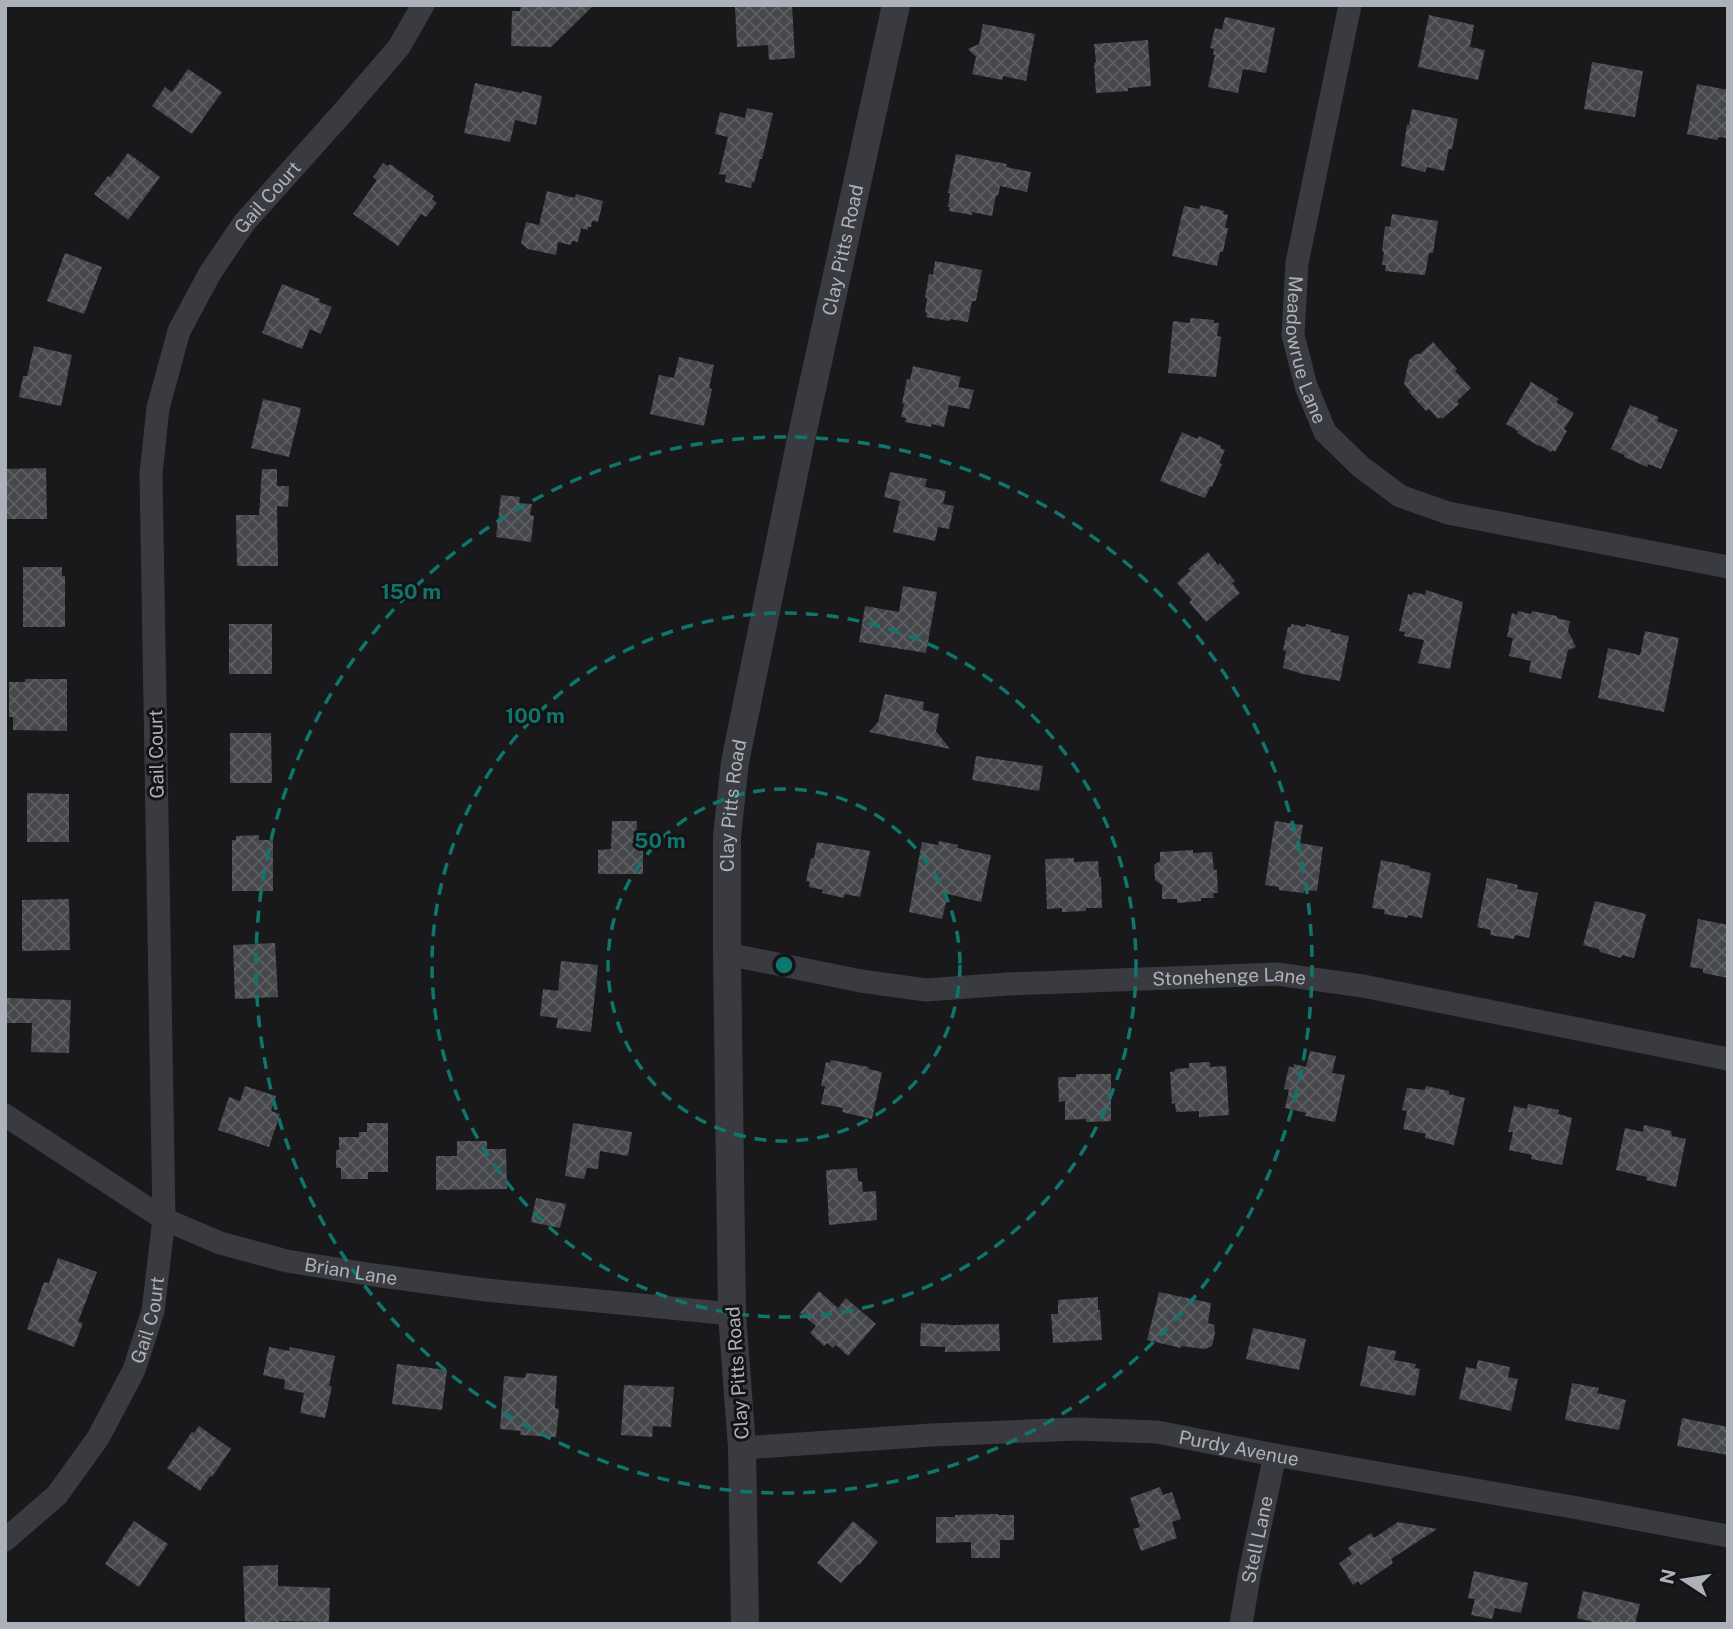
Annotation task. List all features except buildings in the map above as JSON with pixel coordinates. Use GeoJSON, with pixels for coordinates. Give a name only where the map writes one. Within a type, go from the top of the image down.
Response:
{"type":"FeatureCollection","features":[{"type":"Feature","properties":{"kind":"street","name":"Gail Court"},"geometry":{"type":"LineString","coordinates":[[5,1540],[57,1494],[98,1438],[134,1370],[153,1311],[164,1219],[151,474],[158,408],[179,331],[217,263],[244,223],[398,47],[423,5]]}},
{"type":"Feature","properties":{"kind":"street","name":"Clay Pitts Road"},"geometry":{"type":"LineString","coordinates":[[745,1624],[742,1448],[732,1314],[727,837],[736,762],[797,456],[896,5]]}},
{"type":"Feature","properties":{"kind":"street","name":"Meadowrue Lane"},"geometry":{"type":"LineString","coordinates":[[1350,5],[1297,263],[1293,334],[1306,386],[1325,432],[1361,467],[1400,496],[1448,513],[1728,567]]}},
{"type":"Feature","properties":{"kind":"street","name":"Stonehenge Lane"},"geometry":{"type":"LineString","coordinates":[[727,954],[861,981],[926,990],[1008,984],[1277,974],[1363,986],[1728,1059]]}},
{"type":"Feature","properties":{"kind":"street","name":"Brian Lane"},"geometry":{"type":"LineString","coordinates":[[5,1115],[164,1219],[220,1243],[299,1263],[373,1275],[486,1290],[732,1314]]}},
{"type":"Feature","properties":{"kind":"street","name":"Purdy Avenue"},"geometry":{"type":"LineString","coordinates":[[742,1448],[932,1435],[1077,1429],[1157,1432],[1728,1536]]}},
{"type":"Feature","properties":{"kind":"street","name":"Stell Lane"},"geometry":{"type":"LineString","coordinates":[[1241,1624],[1275,1455]]}}]}
